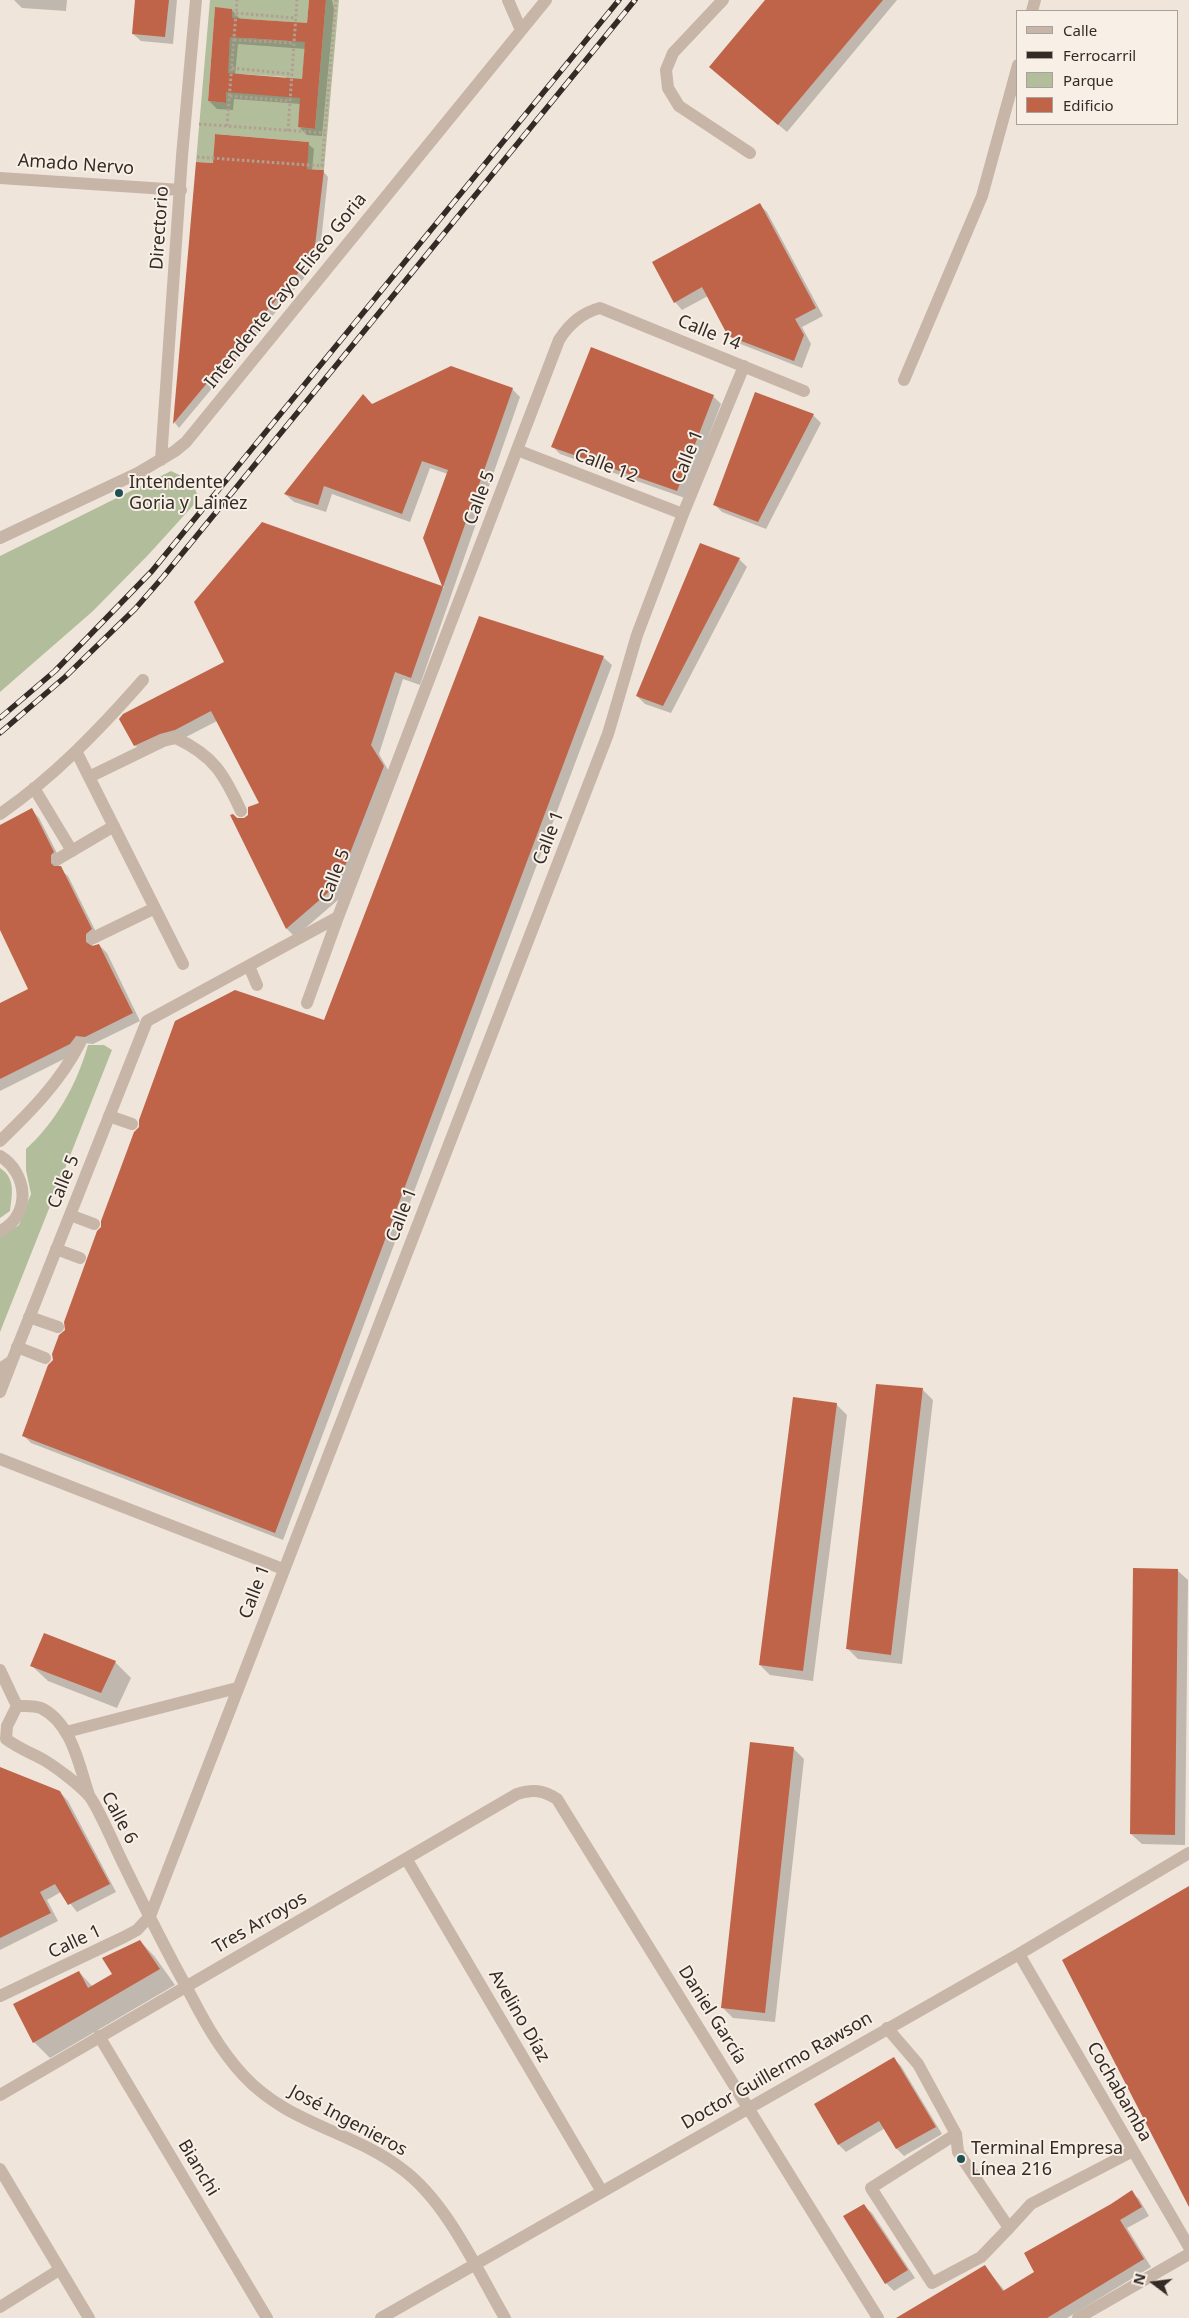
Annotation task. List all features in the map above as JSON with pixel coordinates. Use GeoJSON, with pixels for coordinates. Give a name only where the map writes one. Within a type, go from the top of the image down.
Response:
{"type":"FeatureCollection","features":[{"type":"Feature","properties":{"kind":"street","name":"Directorio"},"geometry":{"type":"LineString","coordinates":[[161,460],[182,156],[196,0]]}},
{"type":"Feature","properties":{"kind":"street"},"geometry":{"type":"LineString","coordinates":[[508,0],[520,30]]}},
{"type":"Feature","properties":{"kind":"street","name":"Intendente Cayo Eliseo Goria"},"geometry":{"type":"LineString","coordinates":[[0,538],[138,474],[186,442],[546,0]]}},
{"type":"Feature","properties":{"kind":"street"},"geometry":{"type":"LineString","coordinates":[[723,0],[673,53],[666,70],[668,88],[679,106],[750,153]]}},
{"type":"Feature","properties":{"kind":"street"},"geometry":{"type":"LineString","coordinates":[[904,380],[982,196],[1016,72]]}},
{"type":"Feature","properties":{"kind":"street","name":"Amado Nervo"},"geometry":{"type":"LineString","coordinates":[[0,178],[180,190]]}},
{"type":"Feature","properties":{"kind":"street","name":"Calle 14"},"geometry":{"type":"LineString","coordinates":[[600,308],[804,391]]}},
{"type":"Feature","properties":{"kind":"street","name":"Calle 5"},"geometry":{"type":"LineString","coordinates":[[12,1361],[147,1020],[338,917],[563,333],[568,326],[580,317],[600,308]]}},
{"type":"Feature","properties":{"kind":"street","name":"Calle 1"},"geometry":{"type":"LineString","coordinates":[[0,1996],[124,1937],[137,1930],[150,1916],[605,743],[637,635],[683,514],[744,366]]}},
{"type":"Feature","properties":{"kind":"street","name":"Calle 12"},"geometry":{"type":"LineString","coordinates":[[517,450],[683,514]]}},
{"type":"Feature","properties":{"kind":"street"},"geometry":{"type":"LineString","coordinates":[[0,814],[34,788],[97,732],[143,680]]}},
{"type":"Feature","properties":{"kind":"street"},"geometry":{"type":"LineString","coordinates":[[89,777],[163,741],[176,738],[213,761],[231,788],[241,811]]}},
{"type":"Feature","properties":{"kind":"street"},"geometry":{"type":"LineString","coordinates":[[76,751],[183,964]]}},
{"type":"Feature","properties":{"kind":"street"},"geometry":{"type":"LineString","coordinates":[[34,788],[72,851]]}},
{"type":"Feature","properties":{"kind":"street"},"geometry":{"type":"LineString","coordinates":[[58,859],[114,826]]}},
{"type":"Feature","properties":{"kind":"street"},"geometry":{"type":"LineString","coordinates":[[93,938],[154,908]]}},
{"type":"Feature","properties":{"kind":"street"},"geometry":{"type":"LineString","coordinates":[[307,1002],[338,917]]}},
{"type":"Feature","properties":{"kind":"street"},"geometry":{"type":"LineString","coordinates":[[249,966],[257,985]]}},
{"type":"Feature","properties":{"kind":"street"},"geometry":{"type":"LineString","coordinates":[[0,1141],[31,1111],[67,1068],[80,1043]]}},
{"type":"Feature","properties":{"kind":"street"},"geometry":{"type":"LineString","coordinates":[[109,1116],[132,1124]]}},
{"type":"Feature","properties":{"kind":"street"},"geometry":{"type":"LineString","coordinates":[[0,1156],[19,1174],[23,1188],[21,1204],[16,1217],[8,1227],[0,1231]]}},
{"type":"Feature","properties":{"kind":"street"},"geometry":{"type":"LineString","coordinates":[[70,1215],[94,1224]]}},
{"type":"Feature","properties":{"kind":"street"},"geometry":{"type":"LineString","coordinates":[[56,1249],[80,1258]]}},
{"type":"Feature","properties":{"kind":"street"},"geometry":{"type":"LineString","coordinates":[[29,1317],[58,1327]]}},
{"type":"Feature","properties":{"kind":"street"},"geometry":{"type":"LineString","coordinates":[[17,1347],[45,1358]]}},
{"type":"Feature","properties":{"kind":"street"},"geometry":{"type":"LineString","coordinates":[[0,1369],[12,1361]]}},
{"type":"Feature","properties":{"kind":"street"},"geometry":{"type":"LineString","coordinates":[[0,1392],[12,1361]]}},
{"type":"Feature","properties":{"kind":"street"},"geometry":{"type":"LineString","coordinates":[[0,1459],[283,1569]]}},
{"type":"Feature","properties":{"kind":"street"},"geometry":{"type":"LineString","coordinates":[[0,1670],[17,1706],[40,1707],[66,1732],[90,1798]]}},
{"type":"Feature","properties":{"kind":"street"},"geometry":{"type":"LineString","coordinates":[[66,1732],[237,1688]]}},
{"type":"Feature","properties":{"kind":"street","name":"Calle 6"},"geometry":{"type":"LineString","coordinates":[[17,1706],[12,1712],[3,1740],[45,1761],[90,1798],[186,1986]]}},
{"type":"Feature","properties":{"kind":"street","name":"Tres Arroyos"},"geometry":{"type":"LineString","coordinates":[[0,2095],[517,1794],[529,1790],[540,1790]]}},
{"type":"Feature","properties":{"kind":"street","name":"Daniel García"},"geometry":{"type":"LineString","coordinates":[[540,1790],[557,1799],[878,2318]]}},
{"type":"Feature","properties":{"kind":"street","name":"Doctor Guillermo Rawson"},"geometry":{"type":"LineString","coordinates":[[381,2318],[601,2190],[1018,1954],[1189,1853]]}},
{"type":"Feature","properties":{"kind":"street","name":"Avelino Díaz"},"geometry":{"type":"LineString","coordinates":[[406,1860],[601,2190]]}},
{"type":"Feature","properties":{"kind":"street","name":"Cochabamba"},"geometry":{"type":"LineString","coordinates":[[1018,1954],[1189,2247]]}},
{"type":"Feature","properties":{"kind":"street","name":"José Ingenieros"},"geometry":{"type":"LineString","coordinates":[[186,1986],[209,2030],[230,2059],[255,2087],[290,2113],[367,2147],[402,2169],[436,2201],[505,2318]]}},
{"type":"Feature","properties":{"kind":"street"},"geometry":{"type":"LineString","coordinates":[[887,2028],[918,2064],[956,2134],[958,2152],[1009,2228]]}},
{"type":"Feature","properties":{"kind":"street","name":"Bianchi"},"geometry":{"type":"LineString","coordinates":[[100,2036],[267,2318]]}},
{"type":"Feature","properties":{"kind":"street"},"geometry":{"type":"LineString","coordinates":[[956,2134],[871,2188],[932,2283],[981,2257],[1032,2204],[1133,2151]]}},
{"type":"Feature","properties":{"kind":"street"},"geometry":{"type":"LineString","coordinates":[[0,2169],[89,2318]]}},
{"type":"Feature","properties":{"kind":"street"},"geometry":{"type":"LineString","coordinates":[[1078,2318],[1189,2254]]}},
{"type":"Feature","properties":{"kind":"street"},"geometry":{"type":"LineString","coordinates":[[0,2307],[59,2270]]}},
{"type":"Feature","properties":{"kind":"path"},"geometry":{"type":"LineString","coordinates":[[227,126],[237,0]]}},
{"type":"Feature","properties":{"kind":"path"},"geometry":{"type":"LineString","coordinates":[[288,131],[297,0]]}},
{"type":"Feature","properties":{"kind":"path"},"geometry":{"type":"LineString","coordinates":[[182,156],[322,166],[336,0]]}},
{"type":"Feature","properties":{"kind":"path"},"geometry":{"type":"LineString","coordinates":[[236,13],[295,18]]}},
{"type":"Feature","properties":{"kind":"path"},"geometry":{"type":"LineString","coordinates":[[234,40],[294,43]]}},
{"type":"Feature","properties":{"kind":"path"},"geometry":{"type":"LineString","coordinates":[[232,68],[292,74]]}},
{"type":"Feature","properties":{"kind":"path"},"geometry":{"type":"LineString","coordinates":[[230,96],[290,101]]}},
{"type":"Feature","properties":{"kind":"path"},"geometry":{"type":"LineString","coordinates":[[186,122],[325,133]]}},
{"type":"Feature","properties":{"kind":"green space"},"geometry":{"type":"Polygon","coordinates":[[[210,0],[309,0],[298,127],[315,129],[326,0],[339,0],[324,170],[196,162],[210,0]],[[215,8],[208,101],[225,103],[232,9],[215,8]],[[246,19],[245,38],[289,41],[290,22],[246,19]],[[241,74],[284,96],[286,77],[241,74]],[[215,134],[214,151],[307,159],[309,142],[215,134]]]}},
{"type":"Feature","properties":{"kind":"green space"},"geometry":{"type":"Polygon","coordinates":[[[171,471],[192,481],[199,499],[93,611],[0,692],[0,556],[171,471]]]}},
{"type":"Feature","properties":{"kind":"green space"},"geometry":{"type":"Polygon","coordinates":[[[88,1045],[104,1045],[112,1050],[0,1332],[0,1237],[19,1225],[31,1194],[26,1170],[26,1149],[47,1127],[64,1102],[78,1074],[88,1045]]]}},
{"type":"Feature","properties":{"kind":"green space"},"geometry":{"type":"Polygon","coordinates":[[[0,1168],[9,1177],[12,1193],[10,1211],[0,1218],[0,1168]]]}},
{"type":"Feature","properties":{"kind":"building"},"geometry":{"type":"Polygon","coordinates":[[[135,0],[169,0],[165,37],[132,34],[135,0]]]}},
{"type":"Feature","properties":{"kind":"building"},"geometry":{"type":"Polygon","coordinates":[[[309,0],[326,0],[315,129],[298,127],[300,98],[226,92],[226,103],[208,101],[215,7],[232,9],[232,18],[307,23],[309,0]],[[230,37],[228,73],[302,79],[305,42],[230,37]]]}},
{"type":"Feature","properties":{"kind":"building"},"geometry":{"type":"Polygon","coordinates":[[[765,0],[883,0],[778,125],[709,67],[765,0]]]}},
{"type":"Feature","properties":{"kind":"building"},"geometry":{"type":"Polygon","coordinates":[[[215,134],[309,142],[307,169],[324,170],[314,254],[173,424],[196,162],[213,163],[215,134]]]}},
{"type":"Feature","properties":{"kind":"building"},"geometry":{"type":"Polygon","coordinates":[[[760,203],[816,308],[795,319],[804,335],[794,361],[728,336],[702,287],[674,303],[652,262],[760,203]]]}},
{"type":"Feature","properties":{"kind":"building"},"geometry":{"type":"Polygon","coordinates":[[[591,347],[714,395],[677,491],[551,447],[591,347]]]}},
{"type":"Feature","properties":{"kind":"building"},"geometry":{"type":"Polygon","coordinates":[[[451,366],[513,388],[411,678],[395,672],[371,745],[384,766],[338,884],[286,929],[230,815],[233,814],[237,818],[244,818],[248,815],[248,807],[259,803],[211,711],[175,730],[160,734],[134,746],[119,719],[123,714],[224,662],[194,602],[262,522],[442,586],[423,538],[448,470],[422,461],[402,514],[324,486],[318,505],[284,494],[363,394],[372,404],[451,366]]]}},
{"type":"Feature","properties":{"kind":"building"},"geometry":{"type":"Polygon","coordinates":[[[755,392],[814,414],[758,522],[713,505],[755,392]]]}},
{"type":"Feature","properties":{"kind":"building"},"geometry":{"type":"Polygon","coordinates":[[[700,543],[740,558],[663,706],[636,696],[700,543]]]}},
{"type":"Feature","properties":{"kind":"building"},"geometry":{"type":"Polygon","coordinates":[[[479,616],[604,656],[275,1533],[22,1436],[48,1365],[53,1360],[52,1354],[59,1335],[65,1330],[64,1322],[97,1231],[101,1227],[101,1221],[134,1132],[139,1127],[139,1120],[175,1021],[235,990],[324,1020],[479,616]]]}},
{"type":"Feature","properties":{"kind":"building"},"geometry":{"type":"Polygon","coordinates":[[[32,808],[54,852],[51,855],[51,863],[54,866],[61,866],[92,929],[86,934],[86,942],[92,946],[99,944],[133,1013],[85,1037],[76,1036],[70,1044],[0,1079],[0,1003],[28,989],[0,930],[0,825],[32,808]]]}},
{"type":"Feature","properties":{"kind":"building"},"geometry":{"type":"Polygon","coordinates":[[[876,1384],[923,1388],[891,1655],[846,1649],[876,1384]]]}},
{"type":"Feature","properties":{"kind":"building"},"geometry":{"type":"Polygon","coordinates":[[[793,1397],[837,1403],[803,1671],[759,1665],[793,1397]]]}},
{"type":"Feature","properties":{"kind":"building"},"geometry":{"type":"Polygon","coordinates":[[[1133,1568],[1178,1569],[1175,1835],[1130,1834],[1133,1568]]]}},
{"type":"Feature","properties":{"kind":"building"},"geometry":{"type":"Polygon","coordinates":[[[44,1633],[116,1661],[101,1693],[30,1666],[44,1633]]]}},
{"type":"Feature","properties":{"kind":"building"},"geometry":{"type":"Polygon","coordinates":[[[750,1742],[794,1747],[765,2013],[721,2008],[750,1742]]]}},
{"type":"Feature","properties":{"kind":"building"},"geometry":{"type":"Polygon","coordinates":[[[0,1767],[60,1791],[110,1884],[68,1905],[55,1884],[40,1892],[51,1913],[0,1938],[0,1767]]]}},
{"type":"Feature","properties":{"kind":"building"},"geometry":{"type":"Polygon","coordinates":[[[1189,1886],[1189,2207],[1062,1960],[1189,1886]]]}},
{"type":"Feature","properties":{"kind":"building"},"geometry":{"type":"Polygon","coordinates":[[[140,1940],[160,1969],[33,2043],[13,2004],[79,1971],[88,1988],[112,1974],[102,1958],[140,1940]]]}},
{"type":"Feature","properties":{"kind":"building"},"geometry":{"type":"Polygon","coordinates":[[[894,2057],[936,2127],[896,2149],[879,2121],[838,2145],[814,2104],[894,2057]]]}},
{"type":"Feature","properties":{"kind":"building"},"geometry":{"type":"Polygon","coordinates":[[[1132,2190],[1142,2207],[1120,2220],[1144,2259],[1047,2318],[896,2318],[985,2265],[1003,2291],[1034,2272],[1024,2253],[1111,2204],[1132,2190]]]}},
{"type":"Feature","properties":{"kind":"building"},"geometry":{"type":"Polygon","coordinates":[[[864,2204],[908,2270],[885,2284],[843,2216],[864,2204]]]}},
{"type":"Feature","properties":{"kind":"railway"},"geometry":{"type":"LineString","coordinates":[[0,718],[55,671],[152,571],[619,0]]}},
{"type":"Feature","properties":{"kind":"railway"},"geometry":{"type":"LineString","coordinates":[[0,733],[65,677],[135,609],[163,577],[635,0]]}},
{"type":"Feature","properties":{"kind":"place","name":"Intendente Goria y Lainez"},"geometry":{"type":"Point","coordinates":[119,493]}},
{"type":"Feature","properties":{"kind":"place","name":"Terminal Empresa Línea 216"},"geometry":{"type":"Point","coordinates":[961,2159]}}]}
